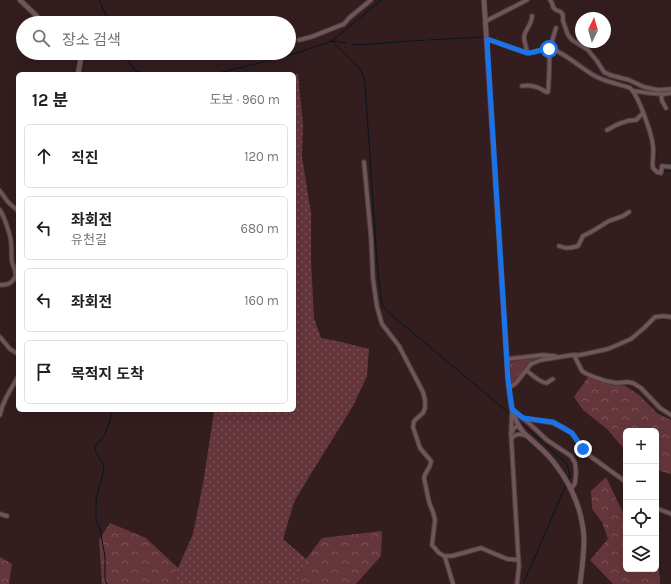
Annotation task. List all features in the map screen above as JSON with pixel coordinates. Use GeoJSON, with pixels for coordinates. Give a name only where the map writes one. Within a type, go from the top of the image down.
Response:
{"type":"FeatureCollection","features":[{"type":"Feature","properties":{"kind":"street"},"geometry":{"type":"LineString","coordinates":[[20,0],[37,16]]}},
{"type":"Feature","properties":{"kind":"street"},"geometry":{"type":"LineString","coordinates":[[299,40],[344,24],[371,0]]}},
{"type":"Feature","properties":{"kind":"street"},"geometry":{"type":"LineString","coordinates":[[484,0],[509,388],[512,409],[518,560],[517,584]]}},
{"type":"Feature","properties":{"kind":"street"},"geometry":{"type":"LineString","coordinates":[[486,21],[527,0]]}},
{"type":"Feature","properties":{"kind":"street"},"geometry":{"type":"LineString","coordinates":[[550,0],[553,7],[563,15],[563,21],[568,35],[572,40],[588,50],[598,61],[604,72],[629,80],[644,87],[658,90],[671,89]]}},
{"type":"Feature","properties":{"kind":"street"},"geometry":{"type":"LineString","coordinates":[[527,53],[524,40],[525,32],[532,22],[532,16]]}},
{"type":"Feature","properties":{"kind":"street"},"geometry":{"type":"LineString","coordinates":[[522,86],[531,86],[548,92],[550,65],[547,46],[552,41],[556,28]]}},
{"type":"Feature","properties":{"kind":"street"},"geometry":{"type":"LineString","coordinates":[[487,40],[527,53],[548,49],[554,50],[597,78],[627,87],[633,91],[643,113],[652,142],[654,168],[657,172],[661,173],[662,166],[671,167]]}},
{"type":"Feature","properties":{"kind":"street"},"geometry":{"type":"LineString","coordinates":[[78,72],[81,60]]}},
{"type":"Feature","properties":{"kind":"street"},"geometry":{"type":"LineString","coordinates":[[633,91],[661,94],[671,93]]}},
{"type":"Feature","properties":{"kind":"street"},"geometry":{"type":"LineString","coordinates":[[661,94],[662,101],[666,108]]}},
{"type":"Feature","properties":{"kind":"street"},"geometry":{"type":"LineString","coordinates":[[607,130],[621,122],[636,120],[643,113]]}},
{"type":"Feature","properties":{"kind":"street"},"geometry":{"type":"LineString","coordinates":[[364,162],[371,237],[373,279],[377,307],[382,324],[399,346],[423,392],[425,400],[425,408],[423,413],[413,425],[421,450],[432,461],[431,465],[424,474],[428,502],[435,520],[432,545],[439,553],[446,557],[481,548],[502,558],[518,560]]}},
{"type":"Feature","properties":{"kind":"street"},"geometry":{"type":"LineString","coordinates":[[0,191],[8,202],[16,209]]}},
{"type":"Feature","properties":{"kind":"street"},"geometry":{"type":"LineString","coordinates":[[0,210],[12,241],[12,258],[16,273],[12,282],[9,284],[0,285]]}},
{"type":"Feature","properties":{"kind":"street"},"geometry":{"type":"LineString","coordinates":[[559,246],[565,248],[578,246],[583,236],[609,221],[629,212]]}},
{"type":"Feature","properties":{"kind":"street"},"geometry":{"type":"LineString","coordinates":[[509,388],[516,383],[529,366],[535,362],[569,355],[594,353],[608,349],[631,339],[655,317],[671,317]]}},
{"type":"Feature","properties":{"kind":"street"},"geometry":{"type":"LineString","coordinates":[[0,337],[10,349],[16,353]]}},
{"type":"Feature","properties":{"kind":"street"},"geometry":{"type":"LineString","coordinates":[[507,358],[543,355],[558,357]]}},
{"type":"Feature","properties":{"kind":"street"},"geometry":{"type":"LineString","coordinates":[[574,355],[582,371],[606,381],[616,383],[634,383],[660,408],[671,415]]}},
{"type":"Feature","properties":{"kind":"street"},"geometry":{"type":"LineString","coordinates":[[526,370],[544,383],[553,379]]}},
{"type":"Feature","properties":{"kind":"street"},"geometry":{"type":"LineString","coordinates":[[0,414],[2,405],[16,380]]}},
{"type":"Feature","properties":{"kind":"street"},"geometry":{"type":"LineString","coordinates":[[512,409],[532,425],[547,440],[571,456],[575,463],[576,472],[574,483],[570,487]]}},
{"type":"Feature","properties":{"kind":"street"},"geometry":{"type":"LineString","coordinates":[[512,409],[519,424],[528,437],[553,461],[566,480],[578,506],[583,526],[584,539],[584,555],[580,584]]}},
{"type":"Feature","properties":{"kind":"street"},"geometry":{"type":"LineString","coordinates":[[523,418],[553,422],[572,433],[590,456],[623,480]]}},
{"type":"Feature","properties":{"kind":"street"},"geometry":{"type":"LineString","coordinates":[[512,436],[513,430],[519,424]]}},
{"type":"Feature","properties":{"kind":"street"},"geometry":{"type":"LineString","coordinates":[[512,436],[518,434],[528,437]]}},
{"type":"Feature","properties":{"kind":"street"},"geometry":{"type":"LineString","coordinates":[[659,509],[671,514]]}},
{"type":"Feature","properties":{"kind":"street"},"geometry":{"type":"LineString","coordinates":[[0,514],[7,516]]}},
{"type":"Feature","properties":{"kind":"street"},"geometry":{"type":"LineString","coordinates":[[446,557],[452,584]]}},
{"type":"Feature","properties":{"kind":"green space"},"geometry":{"type":"Polygon","coordinates":[[[296,74],[298,74],[303,125],[302,157],[311,213],[311,261],[314,318],[321,338],[369,349],[367,376],[353,406],[294,502],[283,539],[306,559],[297,584],[174,584],[178,568],[193,534],[203,484],[214,412],[296,412],[296,74]]]}},
{"type":"Feature","properties":{"kind":"green space"},"geometry":{"type":"Polygon","coordinates":[[[537,357],[545,358],[532,362],[511,385],[510,362],[537,357]]]}},
{"type":"Feature","properties":{"kind":"green space"},"geometry":{"type":"Polygon","coordinates":[[[588,377],[616,380],[639,395],[658,414],[671,420],[671,474],[659,470],[659,428],[623,428],[623,448],[607,429],[583,410],[574,397],[588,377]]]}},
{"type":"Feature","properties":{"kind":"green space"},"geometry":{"type":"Polygon","coordinates":[[[606,477],[623,513],[623,572],[659,572],[660,584],[613,584],[590,560],[608,539],[602,522],[592,509],[591,491],[606,477]]]}},
{"type":"Feature","properties":{"kind":"green space"},"geometry":{"type":"Polygon","coordinates":[[[110,523],[146,538],[178,568],[174,584],[102,584],[99,540],[110,523]]]}},
{"type":"Feature","properties":{"kind":"green space"},"geometry":{"type":"Polygon","coordinates":[[[382,531],[381,556],[356,584],[296,584],[306,559],[322,538],[382,531]]]}},
{"type":"Feature","properties":{"kind":"green space"},"geometry":{"type":"Polygon","coordinates":[[[0,557],[12,564],[9,584],[0,584],[0,557]]]}},
{"type":"Feature","properties":{"kind":"waterway"},"geometry":{"type":"LineString","coordinates":[[99,0],[107,16]]}},
{"type":"Feature","properties":{"kind":"waterway"},"geometry":{"type":"LineString","coordinates":[[296,53],[332,41],[381,0]]}},
{"type":"Feature","properties":{"kind":"waterway"},"geometry":{"type":"LineString","coordinates":[[429,40],[483,37]]}},
{"type":"Feature","properties":{"kind":"waterway"},"geometry":{"type":"LineString","coordinates":[[352,44],[359,45],[424,40]]}},
{"type":"Feature","properties":{"kind":"waterway"},"geometry":{"type":"LineString","coordinates":[[332,41],[359,68],[363,74],[365,83],[377,262],[382,305],[388,312],[510,414]]}},
{"type":"Feature","properties":{"kind":"waterway"},"geometry":{"type":"LineString","coordinates":[[332,41],[346,43]]}},
{"type":"Feature","properties":{"kind":"waterway"},"geometry":{"type":"LineString","coordinates":[[127,60],[136,71],[140,72]]}},
{"type":"Feature","properties":{"kind":"waterway"},"geometry":{"type":"LineString","coordinates":[[222,72],[271,60]]}},
{"type":"Feature","properties":{"kind":"waterway"},"geometry":{"type":"LineString","coordinates":[[627,85],[634,89]]}},
{"type":"Feature","properties":{"kind":"waterway"},"geometry":{"type":"LineString","coordinates":[[654,140],[656,153],[655,167],[659,170]]}},
{"type":"Feature","properties":{"kind":"waterway"},"geometry":{"type":"LineString","coordinates":[[664,170],[671,171]]}},
{"type":"Feature","properties":{"kind":"waterway"},"geometry":{"type":"LineString","coordinates":[[107,584],[105,579],[105,557],[100,529],[96,520],[96,499],[104,466],[95,450],[96,445],[104,436],[112,412]]}},
{"type":"Feature","properties":{"kind":"waterway"},"geometry":{"type":"LineString","coordinates":[[519,421],[567,464],[570,476],[568,481]]}},
{"type":"Feature","properties":{"kind":"waterway"},"geometry":{"type":"LineString","coordinates":[[524,582],[566,485]]}},
{"type":"Feature","properties":{"kind":"route"},"geometry":{"type":"LineString","coordinates":[[549,49],[527,53],[487,40],[508,379],[512,409],[523,418],[553,422],[562,427],[572,433],[583,449]]}}]}
